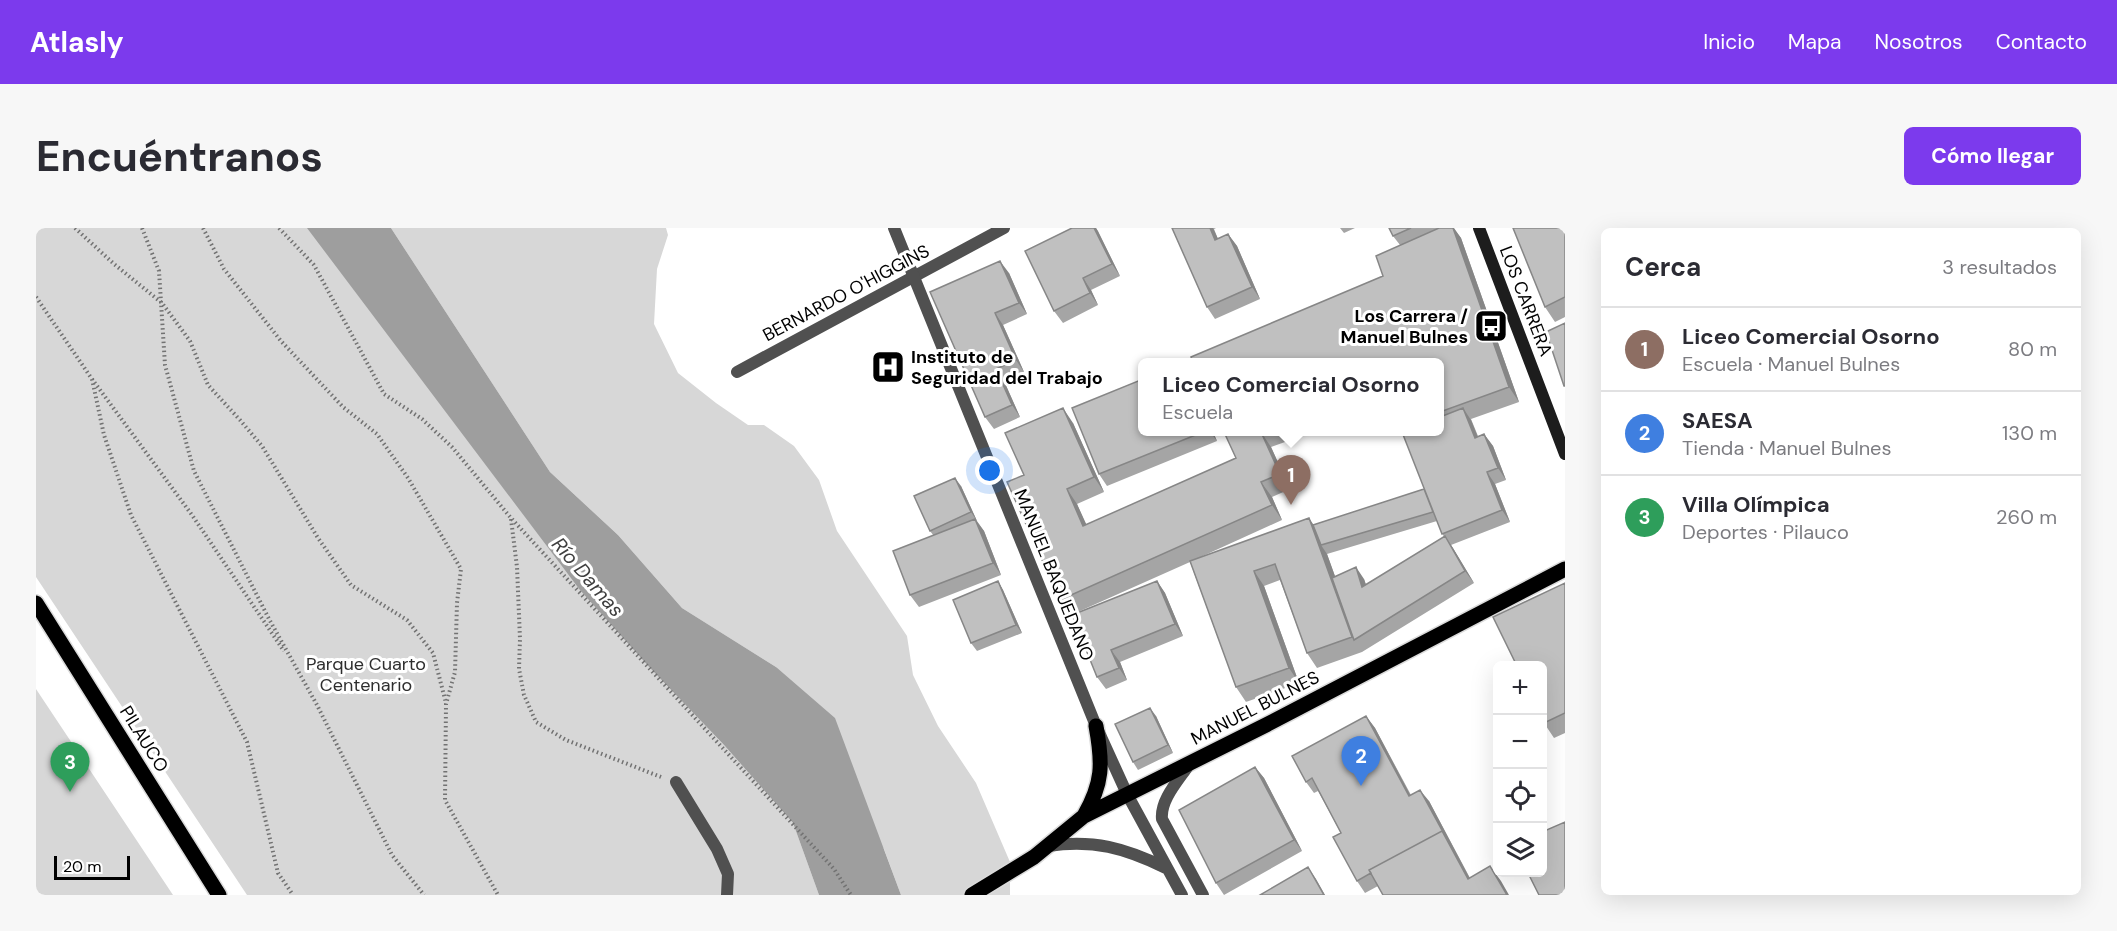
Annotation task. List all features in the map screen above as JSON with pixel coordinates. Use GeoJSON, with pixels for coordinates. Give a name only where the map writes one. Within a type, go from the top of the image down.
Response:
{"type":"FeatureCollection","features":[{"type":"Feature","properties":{"kind":"main road","name":"LOS CARRERA"},"geometry":{"type":"LineString","coordinates":[[1479,228],[1565,454]]}},
{"type":"Feature","properties":{"kind":"main road","name":"MANUEL BULNES"},"geometry":{"type":"LineString","coordinates":[[972,895],[1034,856],[1084,816],[1565,569]]}},
{"type":"Feature","properties":{"kind":"main road","name":"PILAUCO"},"geometry":{"type":"LineString","coordinates":[[36,603],[219,895]]}},
{"type":"Feature","properties":{"kind":"main road"},"geometry":{"type":"LineString","coordinates":[[1084,816],[1098,789],[1101,773],[1096,726]]}},
{"type":"Feature","properties":{"kind":"street","name":"MANUEL BAQUEDANO"},"geometry":{"type":"LineString","coordinates":[[894,228],[1096,726],[1127,794],[1182,895]]}},
{"type":"Feature","properties":{"kind":"street","name":"BERNARDO O'HIGGINS"},"geometry":{"type":"LineString","coordinates":[[737,372],[1004,228]]}},
{"type":"Feature","properties":{"kind":"street"},"geometry":{"type":"LineString","coordinates":[[1190,763],[1161,812],[1162,819],[1203,895]]}},
{"type":"Feature","properties":{"kind":"street"},"geometry":{"type":"LineString","coordinates":[[676,782],[717,849],[728,874],[727,895]]}},
{"type":"Feature","properties":{"kind":"street"},"geometry":{"type":"LineString","coordinates":[[1048,846],[1070,843],[1114,847],[1138,854],[1169,873],[1189,868]]}},
{"type":"Feature","properties":{"kind":"path"},"geometry":{"type":"LineString","coordinates":[[75,228],[114,264],[162,303],[190,340],[208,385],[262,446],[318,538],[351,585],[407,620],[433,653],[446,704],[445,800],[498,895]]}},
{"type":"Feature","properties":{"kind":"path"},"geometry":{"type":"LineString","coordinates":[[142,228],[159,271],[165,365],[194,471],[392,855],[424,895]]}},
{"type":"Feature","properties":{"kind":"path"},"geometry":{"type":"LineString","coordinates":[[203,228],[224,269],[280,341],[343,407],[377,434],[408,478],[461,569],[457,603],[455,672],[446,704]]}},
{"type":"Feature","properties":{"kind":"path"},"geometry":{"type":"LineString","coordinates":[[279,228],[314,265],[384,394],[422,419],[452,447],[511,518],[834,869],[851,895]]}},
{"type":"Feature","properties":{"kind":"path"},"geometry":{"type":"LineString","coordinates":[[36,297],[92,379],[192,515],[301,676]]}},
{"type":"Feature","properties":{"kind":"path"},"geometry":{"type":"LineString","coordinates":[[92,379],[105,435],[131,515],[247,742],[278,873],[293,895]]}},
{"type":"Feature","properties":{"kind":"path"},"geometry":{"type":"LineString","coordinates":[[511,518],[517,567],[519,669],[524,695],[536,722],[566,740],[676,782]]}},
{"type":"Feature","properties":{"kind":"green space","name":"Parque Cuarto Centenario"},"geometry":{"type":"Polygon","coordinates":[[[36,228],[308,228],[651,669],[724,745],[793,823],[819,895],[247,895],[36,577],[36,228]]]}},
{"type":"Feature","properties":{"kind":"green space"},"geometry":{"type":"Polygon","coordinates":[[[391,228],[666,228],[668,235],[657,269],[654,324],[678,373],[748,425],[764,425],[794,446],[819,480],[837,531],[907,636],[913,675],[938,726],[976,783],[1010,862],[1010,895],[901,895],[884,849],[776,667],[682,608],[618,535],[550,472],[391,228]]]}},
{"type":"Feature","properties":{"kind":"green space"},"geometry":{"type":"Polygon","coordinates":[[[36,689],[173,895],[36,895],[36,689]]]}},
{"type":"Feature","properties":{"kind":"water","name":"Río Damas"},"geometry":{"type":"Polygon","coordinates":[[[307,228],[391,228],[550,472],[618,535],[682,608],[776,667],[835,718],[901,895],[819,895],[793,823],[580,590],[307,228]]]}},
{"type":"Feature","properties":{"kind":"building"},"geometry":{"type":"Polygon","coordinates":[[[1072,228],[1094,228],[1112,264],[1083,278],[1090,293],[1054,311],[1025,251],[1072,228]]]}},
{"type":"Feature","properties":{"kind":"building"},"geometry":{"type":"Polygon","coordinates":[[[1172,228],[1210,228],[1215,240],[1228,234],[1252,287],[1207,307],[1172,228]]]}},
{"type":"Feature","properties":{"kind":"building"},"geometry":{"type":"Polygon","coordinates":[[[1389,228],[1411,228],[1393,236],[1389,228]]]}},
{"type":"Feature","properties":{"kind":"building"},"geometry":{"type":"Polygon","coordinates":[[[1439,228],[1453,228],[1509,387],[1444,411],[1444,358],[1191,358],[1383,276],[1376,256],[1439,228]]]}},
{"type":"Feature","properties":{"kind":"building"},"geometry":{"type":"Polygon","coordinates":[[[1513,228],[1565,228],[1565,297],[1545,307],[1513,228]]]}},
{"type":"Feature","properties":{"kind":"building"},"geometry":{"type":"Polygon","coordinates":[[[1000,261],[1019,303],[995,313],[1016,360],[996,369],[1012,405],[985,417],[930,292],[1000,261]]]}},
{"type":"Feature","properties":{"kind":"building"},"geometry":{"type":"Polygon","coordinates":[[[1565,323],[1565,386],[1564,386],[1546,332],[1565,323]]]}},
{"type":"Feature","properties":{"kind":"building"},"geometry":{"type":"Polygon","coordinates":[[[1138,381],[1138,436],[1193,436],[1099,474],[1072,408],[1138,381]]]}},
{"type":"Feature","properties":{"kind":"building"},"geometry":{"type":"Polygon","coordinates":[[[1063,408],[1094,477],[1067,489],[1083,526],[1236,458],[1226,436],[1263,436],[1280,474],[1261,482],[1272,505],[1060,600],[1007,482],[1024,475],[1005,433],[1063,408]]]}},
{"type":"Feature","properties":{"kind":"building"},"geometry":{"type":"Polygon","coordinates":[[[1463,408],[1475,438],[1484,434],[1498,468],[1487,472],[1502,510],[1442,534],[1404,436],[1444,436],[1444,415],[1463,408]]]}},
{"type":"Feature","properties":{"kind":"building"},"geometry":{"type":"Polygon","coordinates":[[[955,478],[971,512],[930,531],[914,496],[955,478]]]}},
{"type":"Feature","properties":{"kind":"building"},"geometry":{"type":"Polygon","coordinates":[[[1424,489],[1433,512],[1321,545],[1313,525],[1424,489]]]}},
{"type":"Feature","properties":{"kind":"building"},"geometry":{"type":"Polygon","coordinates":[[[1309,518],[1352,637],[1307,653],[1275,564],[1254,571],[1289,668],[1236,687],[1190,561],[1309,518]]]}},
{"type":"Feature","properties":{"kind":"building"},"geometry":{"type":"Polygon","coordinates":[[[975,519],[993,563],[910,595],[893,551],[975,519]]]}},
{"type":"Feature","properties":{"kind":"building"},"geometry":{"type":"Polygon","coordinates":[[[1445,536],[1465,571],[1354,640],[1332,578],[1356,567],[1362,587],[1445,536]]]}},
{"type":"Feature","properties":{"kind":"building"},"geometry":{"type":"Polygon","coordinates":[[[998,581],[1016,625],[971,643],[953,600],[998,581]]]}},
{"type":"Feature","properties":{"kind":"building"},"geometry":{"type":"Polygon","coordinates":[[[1157,581],[1175,624],[1111,650],[1119,668],[1097,677],[1072,615],[1157,581]]]}},
{"type":"Feature","properties":{"kind":"building"},"geometry":{"type":"Polygon","coordinates":[[[1565,583],[1565,713],[1547,722],[1547,661],[1515,661],[1493,617],[1565,583]]]}},
{"type":"Feature","properties":{"kind":"building"},"geometry":{"type":"Polygon","coordinates":[[[1150,708],[1168,745],[1133,762],[1115,724],[1150,708]]]}},
{"type":"Feature","properties":{"kind":"building"},"geometry":{"type":"Polygon","coordinates":[[[1366,716],[1409,796],[1420,790],[1444,834],[1442,831],[1369,870],[1371,873],[1357,881],[1333,837],[1341,833],[1312,778],[1306,782],[1292,756],[1366,716]]]}},
{"type":"Feature","properties":{"kind":"building"},"geometry":{"type":"Polygon","coordinates":[[[1255,767],[1294,840],[1216,883],[1179,810],[1255,767]]]}},
{"type":"Feature","properties":{"kind":"building"},"geometry":{"type":"Polygon","coordinates":[[[1565,822],[1565,895],[1539,895],[1530,877],[1547,877],[1547,830],[1565,822]]]}},
{"type":"Feature","properties":{"kind":"building"},"geometry":{"type":"Polygon","coordinates":[[[1442,831],[1468,879],[1490,866],[1493,877],[1496,877],[1507,895],[1383,895],[1369,870],[1442,831]]]}},
{"type":"Feature","properties":{"kind":"building"},"geometry":{"type":"Polygon","coordinates":[[[1308,867],[1324,895],[1260,895],[1308,867]]]}},
{"type":"Feature","properties":{"kind":"place","name":"Los Carrera / Manuel Bulnes"},"geometry":{"type":"Point","coordinates":[1491,326]}},
{"type":"Feature","properties":{"kind":"place","name":"Instituto de Seguridad del Trabajo"},"geometry":{"type":"Point","coordinates":[888,367]}},
{"type":"Feature","properties":{"kind":"place","name":"Liceo Comercial Osorno"},"geometry":{"type":"Point","coordinates":[1291,505]}},
{"type":"Feature","properties":{"kind":"place","name":"SAESA"},"geometry":{"type":"Point","coordinates":[1361,786]}},
{"type":"Feature","properties":{"kind":"place","name":"Villa Olímpica"},"geometry":{"type":"Point","coordinates":[70,792]}}]}
